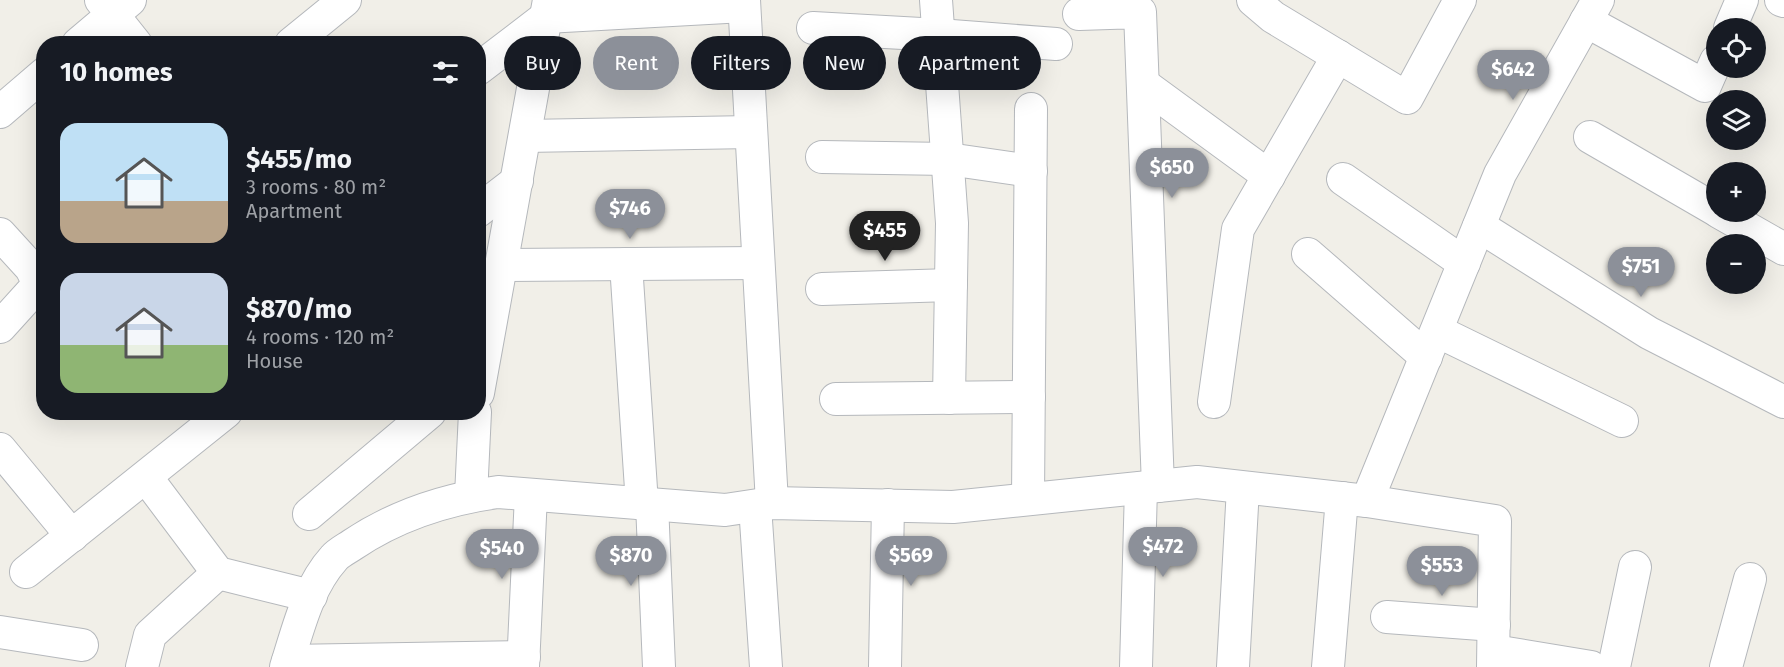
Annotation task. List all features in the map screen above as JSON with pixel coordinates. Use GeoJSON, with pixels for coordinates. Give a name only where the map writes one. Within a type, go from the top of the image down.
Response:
{"type":"FeatureCollection","features":[{"type":"Feature","properties":{"kind":"street"},"geometry":{"type":"LineString","coordinates":[[301,36],[345,0]]}},
{"type":"Feature","properties":{"kind":"street"},"geometry":{"type":"LineString","coordinates":[[936,0],[952,223],[949,398]]}},
{"type":"Feature","properties":{"kind":"street"},"geometry":{"type":"LineString","coordinates":[[1253,0],[1273,17],[1407,98],[1460,0]]}},
{"type":"Feature","properties":{"kind":"street"},"geometry":{"type":"LineString","coordinates":[[1734,18],[1742,0]]}},
{"type":"Feature","properties":{"kind":"street"},"geometry":{"type":"LineString","coordinates":[[486,62],[547,9],[744,3],[758,263],[766,667]]}},
{"type":"Feature","properties":{"kind":"street"},"geometry":{"type":"LineString","coordinates":[[85,36],[114,5],[131,36]]}},
{"type":"Feature","properties":{"kind":"street"},"geometry":{"type":"LineString","coordinates":[[486,348],[547,9]]}},
{"type":"Feature","properties":{"kind":"street"},"geometry":{"type":"LineString","coordinates":[[1328,667],[1354,500],[1431,344],[1500,174],[1592,10],[1705,86],[1709,78]]}},
{"type":"Feature","properties":{"kind":"street"},"geometry":{"type":"LineString","coordinates":[[1079,14],[1140,12],[1149,487],[1136,667]]}},
{"type":"Feature","properties":{"kind":"street"},"geometry":{"type":"LineString","coordinates":[[813,28],[1056,44]]}},
{"type":"Feature","properties":{"kind":"street"},"geometry":{"type":"LineString","coordinates":[[1214,402],[1238,229],[1338,56]]}},
{"type":"Feature","properties":{"kind":"street"},"geometry":{"type":"LineString","coordinates":[[0,112],[36,81]]}},
{"type":"Feature","properties":{"kind":"street"},"geometry":{"type":"LineString","coordinates":[[1143,84],[1269,176]]}},
{"type":"Feature","properties":{"kind":"street"},"geometry":{"type":"LineString","coordinates":[[1028,499],[1031,110]]}},
{"type":"Feature","properties":{"kind":"street"},"geometry":{"type":"LineString","coordinates":[[525,136],[751,132]]}},
{"type":"Feature","properties":{"kind":"street"},"geometry":{"type":"LineString","coordinates":[[1590,137],[1706,204]]}},
{"type":"Feature","properties":{"kind":"street"},"geometry":{"type":"LineString","coordinates":[[822,157],[948,159],[1031,171]]}},
{"type":"Feature","properties":{"kind":"street"},"geometry":{"type":"LineString","coordinates":[[1343,179],[1464,263]]}},
{"type":"Feature","properties":{"kind":"street"},"geometry":{"type":"LineString","coordinates":[[486,205],[517,181]]}},
{"type":"Feature","properties":{"kind":"street"},"geometry":{"type":"LineString","coordinates":[[1737,222],[1784,249]]}},
{"type":"Feature","properties":{"kind":"street"},"geometry":{"type":"LineString","coordinates":[[1479,226],[1649,333],[1784,402]]}},
{"type":"Feature","properties":{"kind":"street"},"geometry":{"type":"LineString","coordinates":[[0,234],[36,261]]}},
{"type":"Feature","properties":{"kind":"street"},"geometry":{"type":"LineString","coordinates":[[1308,254],[1431,344],[1622,421]]}},
{"type":"Feature","properties":{"kind":"street"},"geometry":{"type":"LineString","coordinates":[[501,265],[758,263]]}},
{"type":"Feature","properties":{"kind":"street"},"geometry":{"type":"LineString","coordinates":[[626,264],[659,667]]}},
{"type":"Feature","properties":{"kind":"street"},"geometry":{"type":"LineString","coordinates":[[822,289],[951,285]]}},
{"type":"Feature","properties":{"kind":"street"},"geometry":{"type":"LineString","coordinates":[[0,327],[36,287]]}},
{"type":"Feature","properties":{"kind":"street"},"geometry":{"type":"LineString","coordinates":[[836,399],[1029,398]]}},
{"type":"Feature","properties":{"kind":"street"},"geometry":{"type":"LineString","coordinates":[[26,572],[216,420]]}},
{"type":"Feature","properties":{"kind":"street"},"geometry":{"type":"LineString","coordinates":[[309,514],[422,420]]}},
{"type":"Feature","properties":{"kind":"street"},"geometry":{"type":"LineString","coordinates":[[439,420],[472,460]]}},
{"type":"Feature","properties":{"kind":"street"},"geometry":{"type":"LineString","coordinates":[[471,496],[474,420]]}},
{"type":"Feature","properties":{"kind":"street"},"geometry":{"type":"LineString","coordinates":[[0,449],[72,536]]}},
{"type":"Feature","properties":{"kind":"street"},"geometry":{"type":"LineString","coordinates":[[146,477],[218,573],[311,596]]}},
{"type":"Feature","properties":{"kind":"street"},"geometry":{"type":"LineString","coordinates":[[531,495],[523,662],[287,664],[303,612],[317,583],[334,557],[371,532],[423,510],[471,496],[498,492],[725,510],[764,504],[953,507],[1197,482],[1354,500],[1495,521],[1493,648]]}},
{"type":"Feature","properties":{"kind":"street"},"geometry":{"type":"LineString","coordinates":[[1233,667],[1243,488]]}},
{"type":"Feature","properties":{"kind":"street"},"geometry":{"type":"LineString","coordinates":[[885,667],[888,506]]}},
{"type":"Feature","properties":{"kind":"street"},"geometry":{"type":"LineString","coordinates":[[1614,667],[1635,567]]}},
{"type":"Feature","properties":{"kind":"street"},"geometry":{"type":"LineString","coordinates":[[142,667],[150,635],[218,573]]}},
{"type":"Feature","properties":{"kind":"street"},"geometry":{"type":"LineString","coordinates":[[1726,667],[1749,579]]}},
{"type":"Feature","properties":{"kind":"street"},"geometry":{"type":"LineString","coordinates":[[1387,617],[1493,648],[1591,667]]}},
{"type":"Feature","properties":{"kind":"street"},"geometry":{"type":"LineString","coordinates":[[0,632],[82,645]]}}]}
